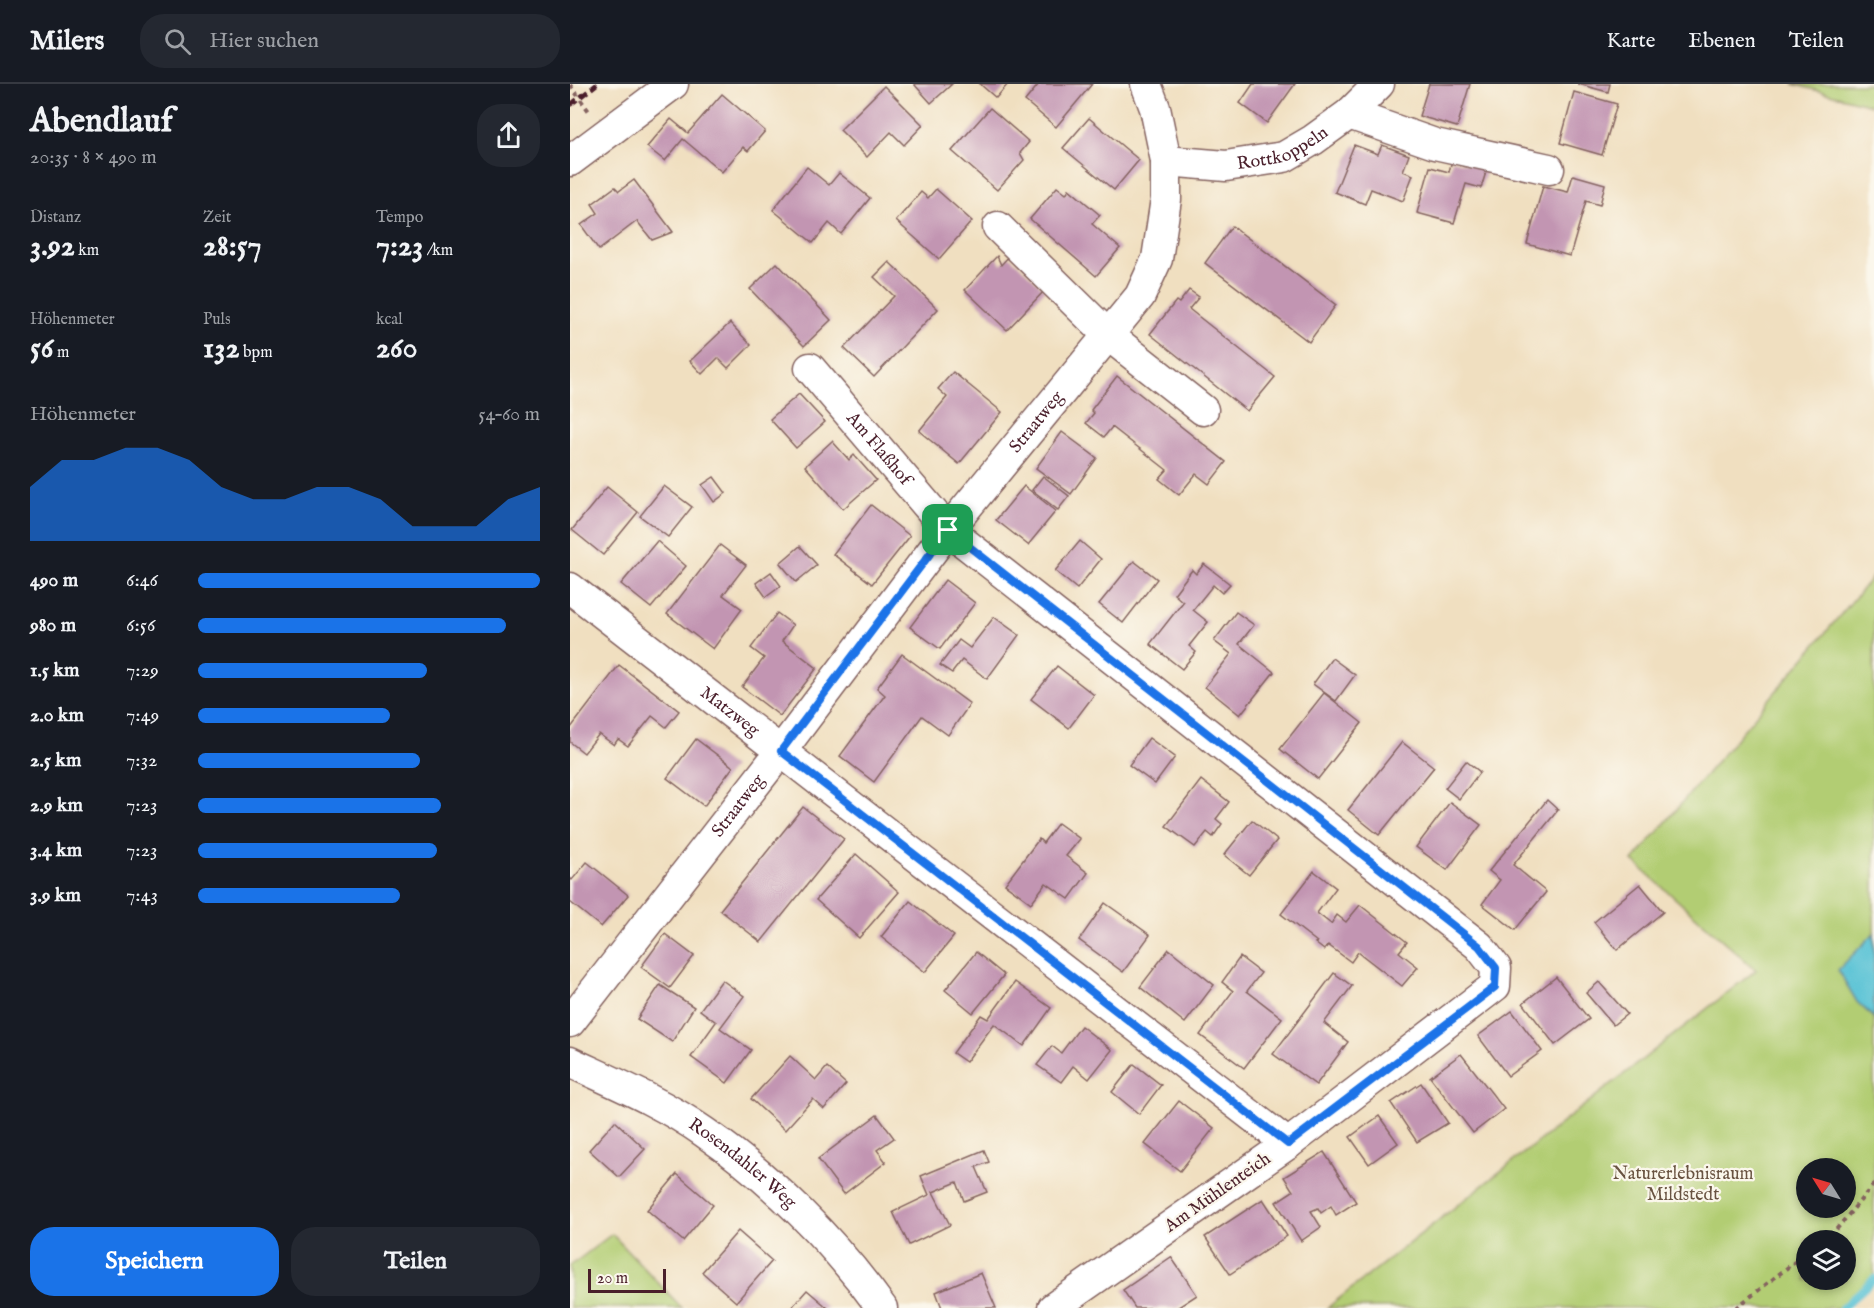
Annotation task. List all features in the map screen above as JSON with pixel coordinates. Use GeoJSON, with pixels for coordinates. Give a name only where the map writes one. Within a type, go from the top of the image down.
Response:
{"type":"FeatureCollection","features":[{"type":"Feature","properties":{"kind":"street"},"geometry":{"type":"LineString","coordinates":[[570,161],[673,84]]}},
{"type":"Feature","properties":{"kind":"street","name":"Straatweg"},"geometry":{"type":"LineString","coordinates":[[571,1019],[781,751],[948,530],[1140,296],[1157,259],[1166,199],[1166,161],[1155,108],[1146,84]]}},
{"type":"Feature","properties":{"kind":"street","name":"Rottkoppeln"},"geometry":{"type":"LineString","coordinates":[[1166,161],[1226,166],[1284,157],[1313,140],[1349,114],[1379,84]]}},
{"type":"Feature","properties":{"kind":"street"},"geometry":{"type":"LineString","coordinates":[[1349,114],[1435,144],[1549,169]]}},
{"type":"Feature","properties":{"kind":"street"},"geometry":{"type":"LineString","coordinates":[[998,227],[1108,335],[1203,410]]}},
{"type":"Feature","properties":{"kind":"street","name":"Am Flaßhof"},"geometry":{"type":"LineString","coordinates":[[810,368],[948,530],[1479,946],[1496,968],[1495,987]]}},
{"type":"Feature","properties":{"kind":"street","name":"Matzweg"},"geometry":{"type":"LineString","coordinates":[[570,588],[1288,1144]]}},
{"type":"Feature","properties":{"kind":"street","name":"Am Mühlenteich"},"geometry":{"type":"LineString","coordinates":[[1053,1308],[1288,1144],[1495,987]]}},
{"type":"Feature","properties":{"kind":"street","name":"Rosendahler Weg"},"geometry":{"type":"LineString","coordinates":[[570,1062],[634,1091],[703,1131],[781,1194],[860,1277],[882,1308]]}},
{"type":"Feature","properties":{"kind":"path"},"geometry":{"type":"LineString","coordinates":[[570,85],[605,134]]}},
{"type":"Feature","properties":{"kind":"path"},"geometry":{"type":"LineString","coordinates":[[1836,1230],[1874,1184]]}},
{"type":"Feature","properties":{"kind":"path"},"geometry":{"type":"LineString","coordinates":[[1736,1308],[1796,1261]]}},
{"type":"Feature","properties":{"kind":"green space"},"geometry":{"type":"Polygon","coordinates":[[[1793,84],[1874,84],[1874,106],[1793,84]]]}},
{"type":"Feature","properties":{"kind":"green space","name":"Naturerlebnisraum Mildstedt"},"geometry":{"type":"Polygon","coordinates":[[[1874,575],[1874,1283],[1846,1308],[1327,1308],[1756,970],[1633,861],[1874,575]]]}},
{"type":"Feature","properties":{"kind":"green space"},"geometry":{"type":"Polygon","coordinates":[[[612,1234],[682,1308],[570,1308],[570,1266],[612,1234]]]}},
{"type":"Feature","properties":{"kind":"water"},"geometry":{"type":"Polygon","coordinates":[[[1874,933],[1874,1018],[1857,1002],[1838,970],[1874,933]]]}},
{"type":"Feature","properties":{"kind":"building"},"geometry":{"type":"Polygon","coordinates":[[[914,84],[952,84],[931,103],[914,84]]]}},
{"type":"Feature","properties":{"kind":"building"},"geometry":{"type":"Polygon","coordinates":[[[980,84],[1008,84],[996,98],[980,84]]]}},
{"type":"Feature","properties":{"kind":"building"},"geometry":{"type":"Polygon","coordinates":[[[1039,84],[1092,84],[1056,127],[1025,101],[1039,84]]]}},
{"type":"Feature","properties":{"kind":"building"},"geometry":{"type":"Polygon","coordinates":[[[1253,84],[1295,84],[1267,123],[1240,103],[1253,84]]]}},
{"type":"Feature","properties":{"kind":"building"},"geometry":{"type":"Polygon","coordinates":[[[1429,84],[1470,84],[1457,127],[1419,116],[1429,84]]]}},
{"type":"Feature","properties":{"kind":"building"},"geometry":{"type":"Polygon","coordinates":[[[1578,84],[1610,84],[1608,92],[1578,84]]]}},
{"type":"Feature","properties":{"kind":"building"},"geometry":{"type":"Polygon","coordinates":[[[884,86],[923,125],[904,145],[891,132],[867,157],[840,130],[884,86]]]}},
{"type":"Feature","properties":{"kind":"building"},"geometry":{"type":"Polygon","coordinates":[[[1574,92],[1617,104],[1602,155],[1560,143],[1574,92]]]}},
{"type":"Feature","properties":{"kind":"building"},"geometry":{"type":"Polygon","coordinates":[[[722,94],[765,131],[748,151],[743,147],[722,172],[683,139],[665,161],[647,147],[671,119],[688,133],[722,94]]]}},
{"type":"Feature","properties":{"kind":"building"},"geometry":{"type":"Polygon","coordinates":[[[990,108],[1029,142],[1020,153],[1024,160],[997,190],[952,151],[990,108]]]}},
{"type":"Feature","properties":{"kind":"building"},"geometry":{"type":"Polygon","coordinates":[[[1089,118],[1139,160],[1114,190],[1063,148],[1089,118]]]}},
{"type":"Feature","properties":{"kind":"building"},"geometry":{"type":"Polygon","coordinates":[[[1354,145],[1378,154],[1382,145],[1409,155],[1403,171],[1413,175],[1403,201],[1371,189],[1365,204],[1335,192],[1354,145]]]}},
{"type":"Feature","properties":{"kind":"building"},"geometry":{"type":"Polygon","coordinates":[[[1452,160],[1487,169],[1481,188],[1466,184],[1454,223],[1417,213],[1430,167],[1449,172],[1452,160]]]}},
{"type":"Feature","properties":{"kind":"building"},"geometry":{"type":"Polygon","coordinates":[[[807,167],[829,185],[839,173],[870,198],[841,234],[829,223],[813,243],[773,210],[807,167]]]}},
{"type":"Feature","properties":{"kind":"building"},"geometry":{"type":"Polygon","coordinates":[[[1573,175],[1605,184],[1600,205],[1586,201],[1570,256],[1527,244],[1543,186],[1568,192],[1573,175]]]}},
{"type":"Feature","properties":{"kind":"building"},"geometry":{"type":"Polygon","coordinates":[[[634,180],[673,232],[652,240],[637,221],[599,250],[581,225],[598,213],[592,204],[615,187],[619,191],[634,180]]]}},
{"type":"Feature","properties":{"kind":"building"},"geometry":{"type":"Polygon","coordinates":[[[1057,187],[1066,194],[1069,189],[1100,215],[1092,224],[1120,248],[1096,276],[1030,219],[1057,187]]]}},
{"type":"Feature","properties":{"kind":"building"},"geometry":{"type":"Polygon","coordinates":[[[936,189],[972,221],[939,259],[896,221],[921,192],[928,198],[936,189]]]}},
{"type":"Feature","properties":{"kind":"building"},"geometry":{"type":"Polygon","coordinates":[[[1232,226],[1336,305],[1309,342],[1205,263],[1232,226]]]}},
{"type":"Feature","properties":{"kind":"building"},"geometry":{"type":"Polygon","coordinates":[[[997,256],[1001,265],[1009,256],[1045,290],[1007,330],[965,290],[997,256]]]}},
{"type":"Feature","properties":{"kind":"building"},"geometry":{"type":"Polygon","coordinates":[[[889,262],[938,309],[874,377],[844,348],[894,296],[874,277],[889,262]]]}},
{"type":"Feature","properties":{"kind":"building"},"geometry":{"type":"Polygon","coordinates":[[[777,263],[831,320],[804,346],[750,289],[777,263]]]}},
{"type":"Feature","properties":{"kind":"building"},"geometry":{"type":"Polygon","coordinates":[[[1189,290],[1199,297],[1189,309],[1275,377],[1247,411],[1150,334],[1176,301],[1179,303],[1189,290]]]}},
{"type":"Feature","properties":{"kind":"building"},"geometry":{"type":"Polygon","coordinates":[[[730,323],[751,345],[728,368],[718,358],[702,374],[690,361],[730,323]]]}},
{"type":"Feature","properties":{"kind":"building"},"geometry":{"type":"Polygon","coordinates":[[[953,372],[1002,412],[959,464],[919,431],[947,397],[938,389],[953,372]]]}},
{"type":"Feature","properties":{"kind":"building"},"geometry":{"type":"Polygon","coordinates":[[[1117,376],[1226,462],[1209,484],[1196,474],[1179,495],[1159,479],[1167,470],[1112,427],[1104,437],[1086,423],[1094,413],[1091,410],[1117,376]]]}},
{"type":"Feature","properties":{"kind":"building"},"geometry":{"type":"Polygon","coordinates":[[[799,394],[825,422],[796,448],[770,419],[799,394]]]}},
{"type":"Feature","properties":{"kind":"building"},"geometry":{"type":"Polygon","coordinates":[[[1062,432],[1097,458],[1071,494],[1036,468],[1062,432]]]}},
{"type":"Feature","properties":{"kind":"building"},"geometry":{"type":"Polygon","coordinates":[[[832,441],[849,460],[854,455],[876,480],[843,509],[805,466],[832,441]]]}},
{"type":"Feature","properties":{"kind":"building"},"geometry":{"type":"Polygon","coordinates":[[[1043,476],[1069,496],[1058,510],[1032,490],[1043,476]]]}},
{"type":"Feature","properties":{"kind":"building"},"geometry":{"type":"Polygon","coordinates":[[[714,477],[726,493],[714,502],[702,485],[714,477]]]}},
{"type":"Feature","properties":{"kind":"building"},"geometry":{"type":"Polygon","coordinates":[[[664,486],[692,507],[668,537],[640,516],[664,486]]]}},
{"type":"Feature","properties":{"kind":"building"},"geometry":{"type":"Polygon","coordinates":[[[1024,486],[1056,511],[1028,545],[996,520],[1024,486]]]}},
{"type":"Feature","properties":{"kind":"building"},"geometry":{"type":"Polygon","coordinates":[[[607,487],[638,512],[603,555],[572,530],[607,487]]]}},
{"type":"Feature","properties":{"kind":"building"},"geometry":{"type":"Polygon","coordinates":[[[871,505],[910,536],[872,584],[833,554],[871,505]]]}},
{"type":"Feature","properties":{"kind":"building"},"geometry":{"type":"Polygon","coordinates":[[[657,541],[686,566],[651,608],[621,584],[657,541]]]}},
{"type":"Feature","properties":{"kind":"building"},"geometry":{"type":"Polygon","coordinates":[[[1080,541],[1101,559],[1077,589],[1055,571],[1080,541]]]}},
{"type":"Feature","properties":{"kind":"building"},"geometry":{"type":"Polygon","coordinates":[[[720,545],[746,565],[723,595],[742,609],[713,649],[667,614],[720,545]]]}},
{"type":"Feature","properties":{"kind":"building"},"geometry":{"type":"Polygon","coordinates":[[[800,546],[817,565],[796,582],[780,563],[800,546]]]}},
{"type":"Feature","properties":{"kind":"building"},"geometry":{"type":"Polygon","coordinates":[[[1134,561],[1157,579],[1123,623],[1099,604],[1134,561]]]}},
{"type":"Feature","properties":{"kind":"building"},"geometry":{"type":"Polygon","coordinates":[[[1204,564],[1230,584],[1222,593],[1213,585],[1193,610],[1208,622],[1189,646],[1196,652],[1182,669],[1150,644],[1183,602],[1174,594],[1192,570],[1196,574],[1204,564]]]}},
{"type":"Feature","properties":{"kind":"building"},"geometry":{"type":"Polygon","coordinates":[[[771,572],[781,586],[766,597],[756,583],[771,572]]]}},
{"type":"Feature","properties":{"kind":"building"},"geometry":{"type":"Polygon","coordinates":[[[945,580],[975,603],[940,649],[910,627],[945,580]]]}},
{"type":"Feature","properties":{"kind":"building"},"geometry":{"type":"Polygon","coordinates":[[[1236,612],[1254,625],[1239,644],[1274,672],[1240,715],[1205,687],[1231,654],[1214,641],[1236,612]]]}},
{"type":"Feature","properties":{"kind":"building"},"geometry":{"type":"Polygon","coordinates":[[[777,613],[793,625],[782,641],[817,668],[780,716],[742,687],[764,658],[751,648],[777,613]]]}},
{"type":"Feature","properties":{"kind":"building"},"geometry":{"type":"Polygon","coordinates":[[[994,617],[1019,635],[987,679],[962,660],[952,673],[940,665],[959,640],[970,648],[994,617]]]}},
{"type":"Feature","properties":{"kind":"building"},"geometry":{"type":"Polygon","coordinates":[[[902,654],[970,704],[948,735],[922,716],[874,782],[840,756],[885,695],[877,688],[902,654]]]}},
{"type":"Feature","properties":{"kind":"building"},"geometry":{"type":"Polygon","coordinates":[[[1332,658],[1355,675],[1336,701],[1313,684],[1332,658]]]}},
{"type":"Feature","properties":{"kind":"building"},"geometry":{"type":"Polygon","coordinates":[[[619,665],[679,711],[666,727],[652,716],[628,746],[618,739],[614,745],[599,734],[584,753],[570,742],[570,729],[619,665]]]}},
{"type":"Feature","properties":{"kind":"building"},"geometry":{"type":"Polygon","coordinates":[[[1057,666],[1094,695],[1069,728],[1031,699],[1057,666]]]}},
{"type":"Feature","properties":{"kind":"building"},"geometry":{"type":"Polygon","coordinates":[[[1324,693],[1362,723],[1318,779],[1280,749],[1324,693]]]}},
{"type":"Feature","properties":{"kind":"building"},"geometry":{"type":"Polygon","coordinates":[[[1149,738],[1175,757],[1155,784],[1129,765],[1149,738]]]}},
{"type":"Feature","properties":{"kind":"building"},"geometry":{"type":"Polygon","coordinates":[[[696,739],[733,767],[704,806],[667,778],[696,739]]]}},
{"type":"Feature","properties":{"kind":"building"},"geometry":{"type":"Polygon","coordinates":[[[1402,742],[1434,767],[1379,835],[1348,810],[1402,742]]]}},
{"type":"Feature","properties":{"kind":"building"},"geometry":{"type":"Polygon","coordinates":[[[1466,761],[1480,772],[1459,799],[1445,788],[1466,761]]]}},
{"type":"Feature","properties":{"kind":"building"},"geometry":{"type":"Polygon","coordinates":[[[1201,780],[1229,802],[1216,819],[1222,824],[1213,837],[1207,832],[1195,847],[1166,826],[1201,780]]]}},
{"type":"Feature","properties":{"kind":"building"},"geometry":{"type":"Polygon","coordinates":[[[1547,800],[1558,810],[1513,865],[1546,892],[1515,930],[1482,904],[1500,880],[1489,871],[1547,800]]]}},
{"type":"Feature","properties":{"kind":"building"},"geometry":{"type":"Polygon","coordinates":[[[1450,802],[1481,825],[1447,870],[1416,847],[1450,802]]]}},
{"type":"Feature","properties":{"kind":"building"},"geometry":{"type":"Polygon","coordinates":[[[803,807],[844,839],[761,942],[720,910],[803,807]]]}},
{"type":"Feature","properties":{"kind":"building"},"geometry":{"type":"Polygon","coordinates":[[[1252,820],[1277,840],[1249,875],[1224,855],[1252,820]]]}},
{"type":"Feature","properties":{"kind":"building"},"geometry":{"type":"Polygon","coordinates":[[[1058,823],[1080,839],[1066,856],[1088,873],[1069,899],[1046,883],[1031,903],[1005,884],[1039,839],[1043,843],[1058,823]]]}},
{"type":"Feature","properties":{"kind":"building"},"geometry":{"type":"Polygon","coordinates":[[[856,854],[899,892],[859,938],[816,900],[856,854]]]}},
{"type":"Feature","properties":{"kind":"building"},"geometry":{"type":"Polygon","coordinates":[[[587,862],[628,895],[601,927],[570,902],[570,878],[572,880],[587,862]]]}},
{"type":"Feature","properties":{"kind":"building"},"geometry":{"type":"Polygon","coordinates":[[[1314,871],[1336,888],[1317,913],[1331,924],[1337,915],[1346,922],[1360,905],[1407,942],[1399,952],[1418,967],[1402,986],[1358,952],[1351,962],[1328,945],[1324,950],[1281,914],[1314,871]]]}},
{"type":"Feature","properties":{"kind":"building"},"geometry":{"type":"Polygon","coordinates":[[[1640,884],[1663,912],[1617,950],[1594,922],[1640,884]]]}},
{"type":"Feature","properties":{"kind":"building"},"geometry":{"type":"Polygon","coordinates":[[[910,901],[954,936],[925,972],[881,937],[910,901]]]}},
{"type":"Feature","properties":{"kind":"building"},"geometry":{"type":"Polygon","coordinates":[[[1105,903],[1150,935],[1123,972],[1079,940],[1105,903]]]}},
{"type":"Feature","properties":{"kind":"building"},"geometry":{"type":"Polygon","coordinates":[[[665,934],[694,956],[670,988],[641,967],[665,934]]]}},
{"type":"Feature","properties":{"kind":"building"},"geometry":{"type":"Polygon","coordinates":[[[1169,949],[1214,985],[1185,1023],[1140,987],[1169,949]]]}},
{"type":"Feature","properties":{"kind":"building"},"geometry":{"type":"Polygon","coordinates":[[[976,952],[1004,975],[973,1013],[945,990],[976,952]]]}},
{"type":"Feature","properties":{"kind":"building"},"geometry":{"type":"Polygon","coordinates":[[[1240,957],[1261,973],[1247,991],[1282,1018],[1244,1068],[1200,1035],[1233,991],[1222,982],[1240,957]]]}},
{"type":"Feature","properties":{"kind":"building"},"geometry":{"type":"Polygon","coordinates":[[[1334,973],[1352,986],[1324,1023],[1348,1042],[1316,1085],[1273,1054],[1334,973]]]}},
{"type":"Feature","properties":{"kind":"building"},"geometry":{"type":"Polygon","coordinates":[[[1556,977],[1589,1019],[1555,1045],[1523,1003],[1556,977]]]}},
{"type":"Feature","properties":{"kind":"building"},"geometry":{"type":"Polygon","coordinates":[[[722,980],[744,996],[720,1028],[751,1050],[727,1083],[691,1057],[716,1022],[700,1010],[722,980]]]}},
{"type":"Feature","properties":{"kind":"building"},"geometry":{"type":"Polygon","coordinates":[[[1015,982],[1051,1008],[1024,1046],[994,1024],[966,1062],[953,1053],[981,1015],[988,1019],[1015,982]]]}},
{"type":"Feature","properties":{"kind":"building"},"geometry":{"type":"Polygon","coordinates":[[[1599,982],[1627,1014],[1613,1025],[1586,993],[1599,982]]]}},
{"type":"Feature","properties":{"kind":"building"},"geometry":{"type":"Polygon","coordinates":[[[660,985],[694,1007],[672,1042],[637,1019],[660,985]]]}},
{"type":"Feature","properties":{"kind":"building"},"geometry":{"type":"Polygon","coordinates":[[[1512,1011],[1542,1051],[1508,1076],[1478,1036],[1512,1011]]]}},
{"type":"Feature","properties":{"kind":"building"},"geometry":{"type":"Polygon","coordinates":[[[1081,1026],[1112,1050],[1089,1079],[1073,1066],[1061,1082],[1037,1065],[1052,1046],[1061,1053],[1081,1026]]]}},
{"type":"Feature","properties":{"kind":"building"},"geometry":{"type":"Polygon","coordinates":[[[1461,1054],[1504,1109],[1473,1133],[1430,1077],[1461,1054]]]}},
{"type":"Feature","properties":{"kind":"building"},"geometry":{"type":"Polygon","coordinates":[[[790,1056],[816,1080],[827,1067],[846,1084],[824,1109],[813,1099],[785,1130],[751,1099],[790,1056]]]}},
{"type":"Feature","properties":{"kind":"building"},"geometry":{"type":"Polygon","coordinates":[[[1134,1064],[1161,1085],[1139,1114],[1112,1092],[1134,1064]]]}},
{"type":"Feature","properties":{"kind":"building"},"geometry":{"type":"Polygon","coordinates":[[[1421,1083],[1448,1123],[1417,1142],[1391,1103],[1421,1083]]]}},
{"type":"Feature","properties":{"kind":"building"},"geometry":{"type":"Polygon","coordinates":[[[1179,1101],[1214,1128],[1180,1171],[1145,1144],[1179,1101]]]}},
{"type":"Feature","properties":{"kind":"building"},"geometry":{"type":"Polygon","coordinates":[[[877,1115],[894,1138],[877,1150],[886,1162],[844,1194],[818,1159],[877,1115]]]}},
{"type":"Feature","properties":{"kind":"building"},"geometry":{"type":"Polygon","coordinates":[[[1379,1116],[1398,1143],[1369,1164],[1350,1137],[1379,1116]]]}},
{"type":"Feature","properties":{"kind":"building"},"geometry":{"type":"Polygon","coordinates":[[[615,1121],[645,1149],[619,1177],[589,1150],[615,1121]]]}},
{"type":"Feature","properties":{"kind":"building"},"geometry":{"type":"Polygon","coordinates":[[[984,1150],[989,1162],[976,1167],[987,1192],[964,1201],[957,1182],[933,1192],[950,1225],[909,1245],[893,1212],[929,1195],[921,1176],[984,1150]]]}},
{"type":"Feature","properties":{"kind":"building"},"geometry":{"type":"Polygon","coordinates":[[[1324,1152],[1356,1202],[1336,1215],[1331,1206],[1321,1213],[1318,1208],[1311,1211],[1321,1227],[1301,1241],[1276,1202],[1293,1191],[1284,1177],[1324,1152]]]}},
{"type":"Feature","properties":{"kind":"building"},"geometry":{"type":"Polygon","coordinates":[[[677,1174],[713,1205],[683,1241],[647,1210],[677,1174]]]}},
{"type":"Feature","properties":{"kind":"building"},"geometry":{"type":"Polygon","coordinates":[[[1263,1199],[1287,1236],[1230,1274],[1205,1237],[1263,1199]]]}},
{"type":"Feature","properties":{"kind":"building"},"geometry":{"type":"Polygon","coordinates":[[[738,1231],[772,1261],[736,1302],[702,1272],[738,1231]]]}},
{"type":"Feature","properties":{"kind":"building"},"geometry":{"type":"Polygon","coordinates":[[[1171,1257],[1197,1295],[1177,1308],[1135,1308],[1123,1290],[1171,1257]]]}},
{"type":"Feature","properties":{"kind":"building"},"geometry":{"type":"Polygon","coordinates":[[[981,1273],[996,1308],[942,1308],[936,1292],[981,1273]]]}},
{"type":"Feature","properties":{"kind":"building"},"geometry":{"type":"Polygon","coordinates":[[[807,1290],[828,1308],[791,1308],[807,1290]]]}},
{"type":"Feature","properties":{"kind":"waterway"},"geometry":{"type":"LineString","coordinates":[[1842,1308],[1874,1279]]}},
{"type":"Feature","properties":{"kind":"railway"},"geometry":{"type":"LineString","coordinates":[[570,105],[597,84]]}},
{"type":"Feature","properties":{"kind":"route"},"geometry":{"type":"LineString","coordinates":[[948,530],[1479,946],[1496,968],[1495,987],[1288,1144],[781,751],[948,530]]}}]}
